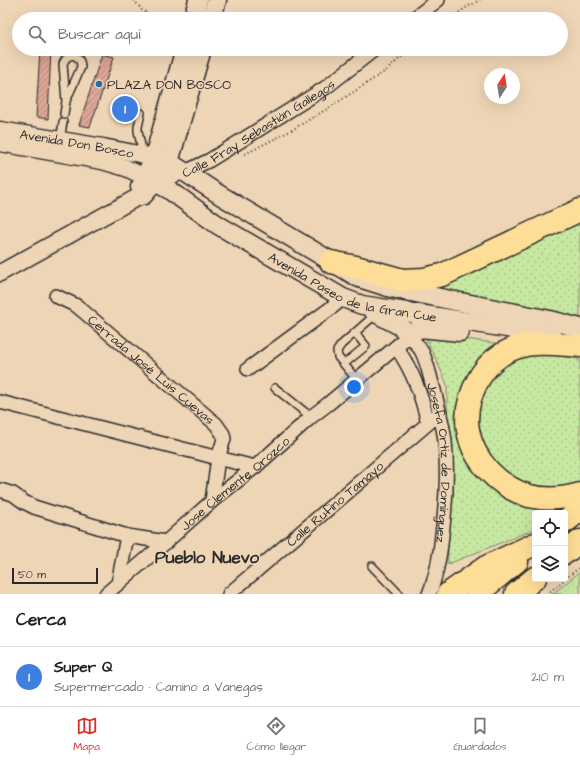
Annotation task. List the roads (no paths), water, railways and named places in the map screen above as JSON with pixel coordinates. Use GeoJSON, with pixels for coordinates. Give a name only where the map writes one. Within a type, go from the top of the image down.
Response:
{"type":"FeatureCollection","features":[{"type":"Feature","properties":{"kind":"highway"},"geometry":{"type":"LineString","coordinates":[[331,262],[356,267],[403,280],[430,278],[442,275],[580,210]]}},
{"type":"Feature","properties":{"kind":"highway"},"geometry":{"type":"LineString","coordinates":[[580,345],[535,344],[523,346],[497,357],[482,374],[471,395],[468,406],[467,430],[482,463],[499,481],[509,488],[540,498],[550,499],[580,494]]}},
{"type":"Feature","properties":{"kind":"highway"},"geometry":{"type":"LineString","coordinates":[[568,520],[580,510]]}},
{"type":"Feature","properties":{"kind":"highway"},"geometry":{"type":"LineString","coordinates":[[568,551],[580,541]]}},
{"type":"Feature","properties":{"kind":"highway"},"geometry":{"type":"LineString","coordinates":[[448,594],[486,567],[533,546]]}},
{"type":"Feature","properties":{"kind":"highway"},"geometry":{"type":"LineString","coordinates":[[477,594],[534,546]]}},
{"type":"Feature","properties":{"kind":"highway"},"geometry":{"type":"LineString","coordinates":[[516,594],[532,581]]}},
{"type":"Feature","properties":{"kind":"main road"},"geometry":{"type":"LineString","coordinates":[[195,12],[198,0]]}},
{"type":"Feature","properties":{"kind":"main road"},"geometry":{"type":"LineString","coordinates":[[214,12],[217,0]]}},
{"type":"Feature","properties":{"kind":"main road"},"geometry":{"type":"LineString","coordinates":[[151,179],[155,158],[183,56]]}},
{"type":"Feature","properties":{"kind":"main road"},"geometry":{"type":"LineString","coordinates":[[155,158],[199,56]]}},
{"type":"Feature","properties":{"kind":"main road","name":"Avenida Paseo de la Gran Cue"},"geometry":{"type":"LineString","coordinates":[[155,158],[185,172],[197,181],[359,278],[391,288],[550,320],[580,328]]}},
{"type":"Feature","properties":{"kind":"main road","name":"Avenida Paseo de la Gran Cue"},"geometry":{"type":"LineString","coordinates":[[151,179],[168,189],[218,225],[343,298],[370,309],[513,329],[580,345]]}},
{"type":"Feature","properties":{"kind":"main road"},"geometry":{"type":"LineString","coordinates":[[200,212],[196,204],[197,200],[202,195],[208,193],[220,195]]}},
{"type":"Feature","properties":{"kind":"main road"},"geometry":{"type":"LineString","coordinates":[[370,309],[400,326],[409,336],[420,328],[478,334],[513,329]]}},
{"type":"Feature","properties":{"kind":"street"},"geometry":{"type":"LineString","coordinates":[[423,12],[438,0]]}},
{"type":"Feature","properties":{"kind":"street","name":"Calle Fray Sebastián Gallegos"},"geometry":{"type":"LineString","coordinates":[[0,273],[136,198],[144,196],[151,179],[185,172],[210,160],[325,88],[366,56]]}},
{"type":"Feature","properties":{"kind":"street","name":"Avenida Don Bosco"},"geometry":{"type":"LineString","coordinates":[[0,130],[59,146],[113,164],[151,179]]}},
{"type":"Feature","properties":{"kind":"street","name":"Avenida Don Bosco"},"geometry":{"type":"LineString","coordinates":[[0,143],[103,147],[155,158]]}},
{"type":"Feature","properties":{"kind":"street","name":"Cerrada José Luis Cuevas"},"geometry":{"type":"LineString","coordinates":[[56,296],[77,306],[216,424],[223,434],[224,439],[218,458],[212,501]]}},
{"type":"Feature","properties":{"kind":"street"},"geometry":{"type":"LineString","coordinates":[[248,368],[343,298]]}},
{"type":"Feature","properties":{"kind":"street","name":"Jose Clemente Orozco"},"geometry":{"type":"LineString","coordinates":[[106,594],[212,501],[255,467],[409,336]]}},
{"type":"Feature","properties":{"kind":"street","name":"Josefa Ortiz de Domínguez"},"geometry":{"type":"LineString","coordinates":[[409,336],[416,343],[422,353],[440,413],[445,440],[445,514],[439,559],[429,594]]}},
{"type":"Feature","properties":{"kind":"street"},"geometry":{"type":"LineString","coordinates":[[396,347],[412,373],[423,402],[428,423]]}},
{"type":"Feature","properties":{"kind":"street"},"geometry":{"type":"LineString","coordinates":[[0,402],[255,467]]}},
{"type":"Feature","properties":{"kind":"street","name":"Calle Rufino Tamayo"},"geometry":{"type":"LineString","coordinates":[[229,594],[440,413]]}},
{"type":"Feature","properties":{"kind":"street"},"geometry":{"type":"LineString","coordinates":[[0,490],[13,494],[34,507],[126,536],[166,542]]}},
{"type":"Feature","properties":{"kind":"street"},"geometry":{"type":"LineString","coordinates":[[118,584],[126,536]]}},
{"type":"Feature","properties":{"kind":"lane"},"geometry":{"type":"LineString","coordinates":[[59,146],[66,101],[63,64],[67,57],[75,56],[80,60],[81,67],[66,101]]}},
{"type":"Feature","properties":{"kind":"lane"},"geometry":{"type":"LineString","coordinates":[[140,113],[138,131],[155,158]]}},
{"type":"Feature","properties":{"kind":"lane"},"geometry":{"type":"LineString","coordinates":[[357,380],[338,356],[337,351],[341,345],[355,333],[370,309]]}},
{"type":"Feature","properties":{"kind":"lane"},"geometry":{"type":"LineString","coordinates":[[344,364],[366,346],[355,333]]}},
{"type":"Feature","properties":{"kind":"lane"},"geometry":{"type":"LineString","coordinates":[[275,388],[312,417]]}},
{"type":"Feature","properties":{"kind":"lane"},"geometry":{"type":"LineString","coordinates":[[372,566],[399,594]]}},
{"type":"Feature","properties":{"kind":"place","name":"PLAZA DON BOSCO"},"geometry":{"type":"Point","coordinates":[99,84]}},
{"type":"Feature","properties":{"kind":"place","name":"Super Q"},"geometry":{"type":"Point","coordinates":[125,109]}},
{"type":"Feature","properties":{"kind":"district","name":"Pueblo Nuevo"},"geometry":{"type":"Point","coordinates":[207,557]}}]}
